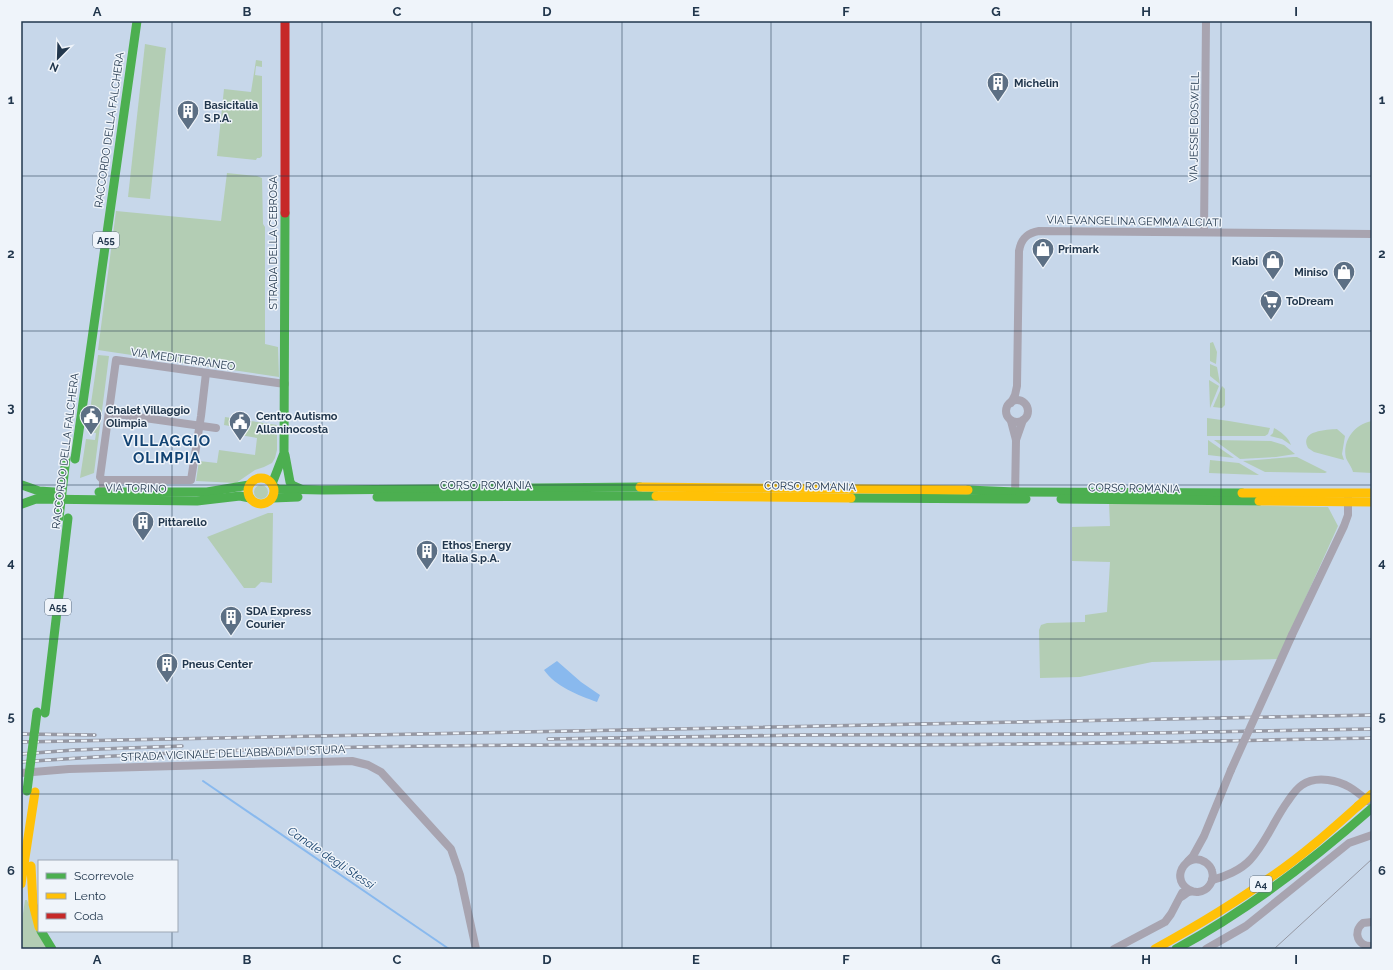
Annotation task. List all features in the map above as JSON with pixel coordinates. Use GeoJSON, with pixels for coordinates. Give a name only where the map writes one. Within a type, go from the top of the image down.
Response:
{"type":"FeatureCollection","features":[{"type":"Feature","properties":{"kind":"main road","name":"RACCORDO DELLA FALCHERA"},"geometry":{"type":"LineString","coordinates":[[70,459],[137,21]]}},
{"type":"Feature","properties":{"kind":"main road","name":"STRADA DELLA CEBROSA"},"geometry":{"type":"LineString","coordinates":[[272,485],[284,453],[285,21]]}},
{"type":"Feature","properties":{"kind":"main road","name":"RACCORDO DELLA FALCHERA"},"geometry":{"type":"LineString","coordinates":[[21,884],[28,840],[31,792],[89,294]]}},
{"type":"Feature","properties":{"kind":"main road"},"geometry":{"type":"LineString","coordinates":[[284,453],[288,479],[292,485],[301,490]]}},
{"type":"Feature","properties":{"kind":"main road"},"geometry":{"type":"LineString","coordinates":[[260,478],[268,480],[274,490],[273,498],[262,505],[254,503],[250,498],[248,492],[249,485],[280,464]]}},
{"type":"Feature","properties":{"kind":"main road"},"geometry":{"type":"LineString","coordinates":[[21,485],[24,495],[21,505]]}},
{"type":"Feature","properties":{"kind":"main road","name":"VIA TORINO"},"geometry":{"type":"LineString","coordinates":[[21,485],[39,491],[207,492],[249,485]]}},
{"type":"Feature","properties":{"kind":"main road","name":"CORSO ROMANIA"},"geometry":{"type":"LineString","coordinates":[[272,485],[278,489],[301,490],[611,487],[978,490],[1015,495]]}},
{"type":"Feature","properties":{"kind":"main road","name":"CORSO ROMANIA"},"geometry":{"type":"LineString","coordinates":[[273,498],[1015,495],[1348,497],[1372,493]]}},
{"type":"Feature","properties":{"kind":"main road","name":"VIA TORINO"},"geometry":{"type":"LineString","coordinates":[[21,505],[36,499],[197,501],[240,496],[250,498]]}},
{"type":"Feature","properties":{"kind":"main road","name":"CORSO ROMANIA"},"geometry":{"type":"LineString","coordinates":[[1348,497],[1372,502]]}},
{"type":"Feature","properties":{"kind":"main road","name":"RACCORDO DELLA FALCHERA"},"geometry":{"type":"LineString","coordinates":[[21,827],[23,814],[31,792]]}},
{"type":"Feature","properties":{"kind":"main road","name":"A4"},"geometry":{"type":"LineString","coordinates":[[1155,949],[1196,927],[1260,885],[1314,845],[1372,794]]}},
{"type":"Feature","properties":{"kind":"main road","name":"A4"},"geometry":{"type":"LineString","coordinates":[[1176,949],[1200,937],[1267,894],[1322,852],[1371,807]]}},
{"type":"Feature","properties":{"kind":"main road"},"geometry":{"type":"LineString","coordinates":[[28,840],[31,868],[32,903],[38,924]]}},
{"type":"Feature","properties":{"kind":"main road"},"geometry":{"type":"LineString","coordinates":[[42,932],[52,949]]}},
{"type":"Feature","properties":{"kind":"street","name":"VIA JESSIE BOSWELL"},"geometry":{"type":"LineString","coordinates":[[1204,232],[1206,21]]}},
{"type":"Feature","properties":{"kind":"street","name":"VIA EVANGELINA GEMMA ALCIATI"},"geometry":{"type":"LineString","coordinates":[[1011,402],[1015,395],[1017,386],[1019,251],[1020,244],[1026,236],[1033,232],[1372,234]]}},
{"type":"Feature","properties":{"kind":"street","name":"VIA MEDITERRANEO"},"geometry":{"type":"LineString","coordinates":[[103,492],[103,480],[100,477],[116,360],[285,384]]}},
{"type":"Feature","properties":{"kind":"street"},"geometry":{"type":"LineString","coordinates":[[199,426],[206,373]]}},
{"type":"Feature","properties":{"kind":"street","name":"VIA EVANGELINA GEMMA ALCIATI"},"geometry":{"type":"LineString","coordinates":[[1017,386],[1022,402]]}},
{"type":"Feature","properties":{"kind":"street"},"geometry":{"type":"LineString","coordinates":[[1015,495],[1016,440],[1011,421],[1007,416],[1006,410],[1011,402],[1016,401],[1022,402],[1027,407],[1028,413],[1023,420],[1016,440]]}},
{"type":"Feature","properties":{"kind":"street"},"geometry":{"type":"LineString","coordinates":[[109,413],[216,428]]}},
{"type":"Feature","properties":{"kind":"street"},"geometry":{"type":"LineString","coordinates":[[1011,421],[1017,422],[1023,420]]}},
{"type":"Feature","properties":{"kind":"street","name":"VIA TORINO"},"geometry":{"type":"LineString","coordinates":[[103,480],[191,480],[199,426]]}},
{"type":"Feature","properties":{"kind":"street"},"geometry":{"type":"LineString","coordinates":[[1114,949],[1165,922],[1181,897],[1183,885],[1180,878],[1181,870],[1185,863],[1193,856],[1204,836],[1231,770],[1344,526],[1348,515],[1348,497]]}},
{"type":"Feature","properties":{"kind":"street","name":"STRADA VICINALE DELL'ABBADIA DI STURA"},"geometry":{"type":"LineString","coordinates":[[21,773],[77,769],[352,761],[368,764],[381,772],[451,850],[460,875],[476,949]]}},
{"type":"Feature","properties":{"kind":"street"},"geometry":{"type":"LineString","coordinates":[[1212,880],[1233,872],[1248,862],[1265,840],[1277,815],[1302,784],[1321,779],[1339,781],[1356,790],[1371,807]]}},
{"type":"Feature","properties":{"kind":"street"},"geometry":{"type":"LineString","coordinates":[[1206,949],[1246,926],[1349,843],[1372,835]]}},
{"type":"Feature","properties":{"kind":"street"},"geometry":{"type":"LineString","coordinates":[[1204,836],[1202,848],[1204,861]]}},
{"type":"Feature","properties":{"kind":"street"},"geometry":{"type":"LineString","coordinates":[[1188,861],[1194,859],[1204,861],[1211,868],[1225,872],[1233,872]]}},
{"type":"Feature","properties":{"kind":"street"},"geometry":{"type":"LineString","coordinates":[[1183,885],[1192,891],[1197,892],[1207,888],[1212,880],[1211,868]]}},
{"type":"Feature","properties":{"kind":"street"},"geometry":{"type":"LineString","coordinates":[[1181,897],[1192,891]]}},
{"type":"Feature","properties":{"kind":"street"},"geometry":{"type":"LineString","coordinates":[[1371,921],[1363,923],[1357,933],[1359,941],[1362,944],[1365,946],[1372,946]]}},
{"type":"Feature","properties":{"kind":"green space"},"geometry":{"type":"Polygon","coordinates":[[[145,44],[166,48],[150,199],[128,197],[145,44]]]}},
{"type":"Feature","properties":{"kind":"green space"},"geometry":{"type":"Polygon","coordinates":[[[256,60],[262,61],[262,67],[256,66],[255,75],[262,76],[262,156],[256,160],[217,156],[224,89],[251,92],[256,60]]]}},
{"type":"Feature","properties":{"kind":"green space"},"geometry":{"type":"Polygon","coordinates":[[[227,173],[257,176],[262,178],[263,224],[265,227],[265,344],[278,347],[279,377],[98,350],[116,211],[221,221],[227,173]]]}},
{"type":"Feature","properties":{"kind":"green space"},"geometry":{"type":"Polygon","coordinates":[[[1213,342],[1217,352],[1216,364],[1210,361],[1210,343],[1213,342]]]}},
{"type":"Feature","properties":{"kind":"green space"},"geometry":{"type":"Polygon","coordinates":[[[98,355],[109,356],[94,473],[80,478],[86,439],[95,440],[96,433],[87,431],[98,355]]]}},
{"type":"Feature","properties":{"kind":"green space"},"geometry":{"type":"Polygon","coordinates":[[[1210,364],[1217,367],[1220,384],[1210,376],[1210,364]]]}},
{"type":"Feature","properties":{"kind":"green space"},"geometry":{"type":"Polygon","coordinates":[[[1209,380],[1219,386],[1210,408],[1209,380]]]}},
{"type":"Feature","properties":{"kind":"green space"},"geometry":{"type":"Polygon","coordinates":[[[1222,386],[1225,389],[1225,405],[1222,408],[1213,407],[1222,386]]]}},
{"type":"Feature","properties":{"kind":"green space"},"geometry":{"type":"Polygon","coordinates":[[[225,417],[277,425],[277,450],[275,458],[272,463],[255,470],[236,483],[196,481],[199,461],[217,463],[219,450],[255,455],[257,438],[240,435],[241,428],[224,425],[225,417]]]}},
{"type":"Feature","properties":{"kind":"green space"},"geometry":{"type":"Polygon","coordinates":[[[1207,418],[1270,428],[1268,434],[1265,436],[1207,436],[1207,418]]]}},
{"type":"Feature","properties":{"kind":"green space"},"geometry":{"type":"Polygon","coordinates":[[[1372,421],[1372,473],[1353,472],[1346,458],[1345,451],[1348,439],[1355,429],[1372,421]]]}},
{"type":"Feature","properties":{"kind":"green space"},"geometry":{"type":"Polygon","coordinates":[[[1274,428],[1284,435],[1291,445],[1282,439],[1270,436],[1273,433],[1274,428]]]}},
{"type":"Feature","properties":{"kind":"green space"},"geometry":{"type":"Polygon","coordinates":[[[1337,429],[1345,436],[1342,454],[1344,460],[1314,452],[1308,448],[1306,442],[1307,438],[1311,434],[1315,432],[1337,429]]]}},
{"type":"Feature","properties":{"kind":"green space"},"geometry":{"type":"Polygon","coordinates":[[[1208,440],[1234,458],[1208,455],[1208,440]]]}},
{"type":"Feature","properties":{"kind":"green space"},"geometry":{"type":"Polygon","coordinates":[[[1214,440],[1271,441],[1284,445],[1295,454],[1276,457],[1240,459],[1214,440]]]}},
{"type":"Feature","properties":{"kind":"green space"},"geometry":{"type":"Polygon","coordinates":[[[1297,457],[1327,472],[1265,472],[1243,461],[1297,457]]]}},
{"type":"Feature","properties":{"kind":"green space"},"geometry":{"type":"Polygon","coordinates":[[[1210,460],[1239,463],[1259,475],[1209,473],[1210,460]]]}},
{"type":"Feature","properties":{"kind":"green space"},"geometry":{"type":"Polygon","coordinates":[[[261,485],[266,487],[268,492],[266,497],[261,499],[256,497],[254,492],[256,487],[261,485]]]}},
{"type":"Feature","properties":{"kind":"green space"},"geometry":{"type":"Polygon","coordinates":[[[1109,503],[1328,507],[1338,526],[1278,659],[1152,662],[1080,677],[1040,678],[1039,630],[1041,625],[1047,623],[1085,622],[1085,615],[1107,612],[1110,562],[1072,561],[1072,527],[1110,526],[1109,503]]]}},
{"type":"Feature","properties":{"kind":"green space"},"geometry":{"type":"Polygon","coordinates":[[[268,513],[273,513],[272,583],[261,582],[255,588],[244,588],[207,537],[268,513]]]}},
{"type":"Feature","properties":{"kind":"green space"},"geometry":{"type":"Polygon","coordinates":[[[25,900],[27,900],[38,927],[38,932],[40,932],[47,949],[21,949],[21,927],[25,900]]]}},
{"type":"Feature","properties":{"kind":"water"},"geometry":{"type":"Polygon","coordinates":[[[557,661],[581,682],[600,695],[597,702],[568,690],[549,676],[544,670],[557,661]]]}},
{"type":"Feature","properties":{"kind":"waterway","name":"Canale degli Stessi"},"geometry":{"type":"LineString","coordinates":[[203,781],[449,949]]}},
{"type":"Feature","properties":{"kind":"tram line"},"geometry":{"type":"LineString","coordinates":[[1274,949],[1372,859]]}},
{"type":"Feature","properties":{"kind":"railway"},"geometry":{"type":"LineString","coordinates":[[21,742],[1372,715]]}},
{"type":"Feature","properties":{"kind":"railway"},"geometry":{"type":"LineString","coordinates":[[548,739],[804,735],[1098,734],[1372,729]]}},
{"type":"Feature","properties":{"kind":"railway"},"geometry":{"type":"LineString","coordinates":[[21,734],[95,735]]}},
{"type":"Feature","properties":{"kind":"railway"},"geometry":{"type":"LineString","coordinates":[[21,762],[234,750],[341,747],[1124,743],[1372,738]]}},
{"type":"Feature","properties":{"kind":"railway"},"geometry":{"type":"LineString","coordinates":[[21,754],[74,750],[182,746]]}},
{"type":"Feature","properties":{"kind":"traffic: fast"},"geometry":{"type":"LineString","coordinates":[[75,459],[137,21]]}},
{"type":"Feature","properties":{"kind":"traffic: fast"},"geometry":{"type":"LineString","coordinates":[[272,484],[284,453],[285,213]]}},
{"type":"Feature","properties":{"kind":"traffic: fast"},"geometry":{"type":"LineString","coordinates":[[285,455],[290,482],[292,485],[301,489]]}},
{"type":"Feature","properties":{"kind":"traffic: fast"},"geometry":{"type":"LineString","coordinates":[[59,518],[66,458]]}},
{"type":"Feature","properties":{"kind":"traffic: fast"},"geometry":{"type":"LineString","coordinates":[[22,485],[39,491],[54,492]]}},
{"type":"Feature","properties":{"kind":"traffic: fast"},"geometry":{"type":"LineString","coordinates":[[99,492],[207,492],[249,485]]}},
{"type":"Feature","properties":{"kind":"traffic: fast"},"geometry":{"type":"LineString","coordinates":[[273,486],[278,489],[322,490],[640,487]]}},
{"type":"Feature","properties":{"kind":"traffic: fast"},"geometry":{"type":"LineString","coordinates":[[968,490],[1015,492],[1242,493]]}},
{"type":"Feature","properties":{"kind":"traffic: fast"},"geometry":{"type":"LineString","coordinates":[[22,504],[36,499],[197,501],[240,496],[250,498]]}},
{"type":"Feature","properties":{"kind":"traffic: fast"},"geometry":{"type":"LineString","coordinates":[[377,497],[656,496]]}},
{"type":"Feature","properties":{"kind":"traffic: fast"},"geometry":{"type":"LineString","coordinates":[[273,498],[298,497]]}},
{"type":"Feature","properties":{"kind":"traffic: fast"},"geometry":{"type":"LineString","coordinates":[[851,498],[1026,499]]}},
{"type":"Feature","properties":{"kind":"traffic: fast"},"geometry":{"type":"LineString","coordinates":[[1061,499],[1259,501]]}},
{"type":"Feature","properties":{"kind":"traffic: fast"},"geometry":{"type":"LineString","coordinates":[[45,713],[68,518]]}},
{"type":"Feature","properties":{"kind":"traffic: fast"},"geometry":{"type":"LineString","coordinates":[[27,791],[37,712]]}},
{"type":"Feature","properties":{"kind":"traffic: fast"},"geometry":{"type":"LineString","coordinates":[[1176,949],[1203,934],[1278,884],[1326,847],[1372,808]]}},
{"type":"Feature","properties":{"kind":"traffic: fast"},"geometry":{"type":"LineString","coordinates":[[42,932],[52,949]]}},
{"type":"Feature","properties":{"kind":"traffic: slow"},"geometry":{"type":"LineString","coordinates":[[261,478],[270,482],[274,491],[270,500],[261,504],[252,500],[248,491],[252,482],[261,478]]}},
{"type":"Feature","properties":{"kind":"traffic: slow"},"geometry":{"type":"LineString","coordinates":[[640,487],[968,490]]}},
{"type":"Feature","properties":{"kind":"traffic: slow"},"geometry":{"type":"LineString","coordinates":[[1242,493],[1372,493]]}},
{"type":"Feature","properties":{"kind":"traffic: slow"},"geometry":{"type":"LineString","coordinates":[[656,496],[851,498]]}},
{"type":"Feature","properties":{"kind":"traffic: slow"},"geometry":{"type":"LineString","coordinates":[[1259,501],[1372,502]]}},
{"type":"Feature","properties":{"kind":"traffic: slow"},"geometry":{"type":"LineString","coordinates":[[21,884],[35,792]]}},
{"type":"Feature","properties":{"kind":"traffic: slow"},"geometry":{"type":"LineString","coordinates":[[1358,806],[1372,794]]}},
{"type":"Feature","properties":{"kind":"traffic: slow"},"geometry":{"type":"LineString","coordinates":[[1155,949],[1243,897],[1305,852],[1358,806]]}},
{"type":"Feature","properties":{"kind":"traffic: slow"},"geometry":{"type":"LineString","coordinates":[[31,866],[33,904],[38,923]]}},
{"type":"Feature","properties":{"kind":"traffic: jam"},"geometry":{"type":"LineString","coordinates":[[285,21],[285,213]]}},
{"type":"Feature","properties":{"kind":"place","name":"Michelin"},"geometry":{"type":"Point","coordinates":[998,102]}},
{"type":"Feature","properties":{"kind":"place","name":"Basicitalia S.P.A."},"geometry":{"type":"Point","coordinates":[188,130]}},
{"type":"Feature","properties":{"kind":"place","name":"Primark"},"geometry":{"type":"Point","coordinates":[1043,268]}},
{"type":"Feature","properties":{"kind":"place","name":"Kiabi"},"geometry":{"type":"Point","coordinates":[1273,280]}},
{"type":"Feature","properties":{"kind":"place","name":"Miniso"},"geometry":{"type":"Point","coordinates":[1344,292]}},
{"type":"Feature","properties":{"kind":"place","name":"ToDream"},"geometry":{"type":"Point","coordinates":[1271,320]}},
{"type":"Feature","properties":{"kind":"place","name":"Chalet Villaggio Olimpia"},"geometry":{"type":"Point","coordinates":[91,436]}},
{"type":"Feature","properties":{"kind":"place","name":"Centro Autismo Allaninocosta"},"geometry":{"type":"Point","coordinates":[240,442]}},
{"type":"Feature","properties":{"kind":"place","name":"Pittarello"},"geometry":{"type":"Point","coordinates":[143,542]}},
{"type":"Feature","properties":{"kind":"place","name":"Ethos Energy Italia S.p.A."},"geometry":{"type":"Point","coordinates":[427,570]}},
{"type":"Feature","properties":{"kind":"place","name":"SDA Express Courier"},"geometry":{"type":"Point","coordinates":[231,636]}},
{"type":"Feature","properties":{"kind":"place","name":"Pneus Center"},"geometry":{"type":"Point","coordinates":[167,684]}},
{"type":"Feature","properties":{"kind":"district","name":"VILLAGGIO OLIMPIA"},"geometry":{"type":"Point","coordinates":[167,450]}}]}
